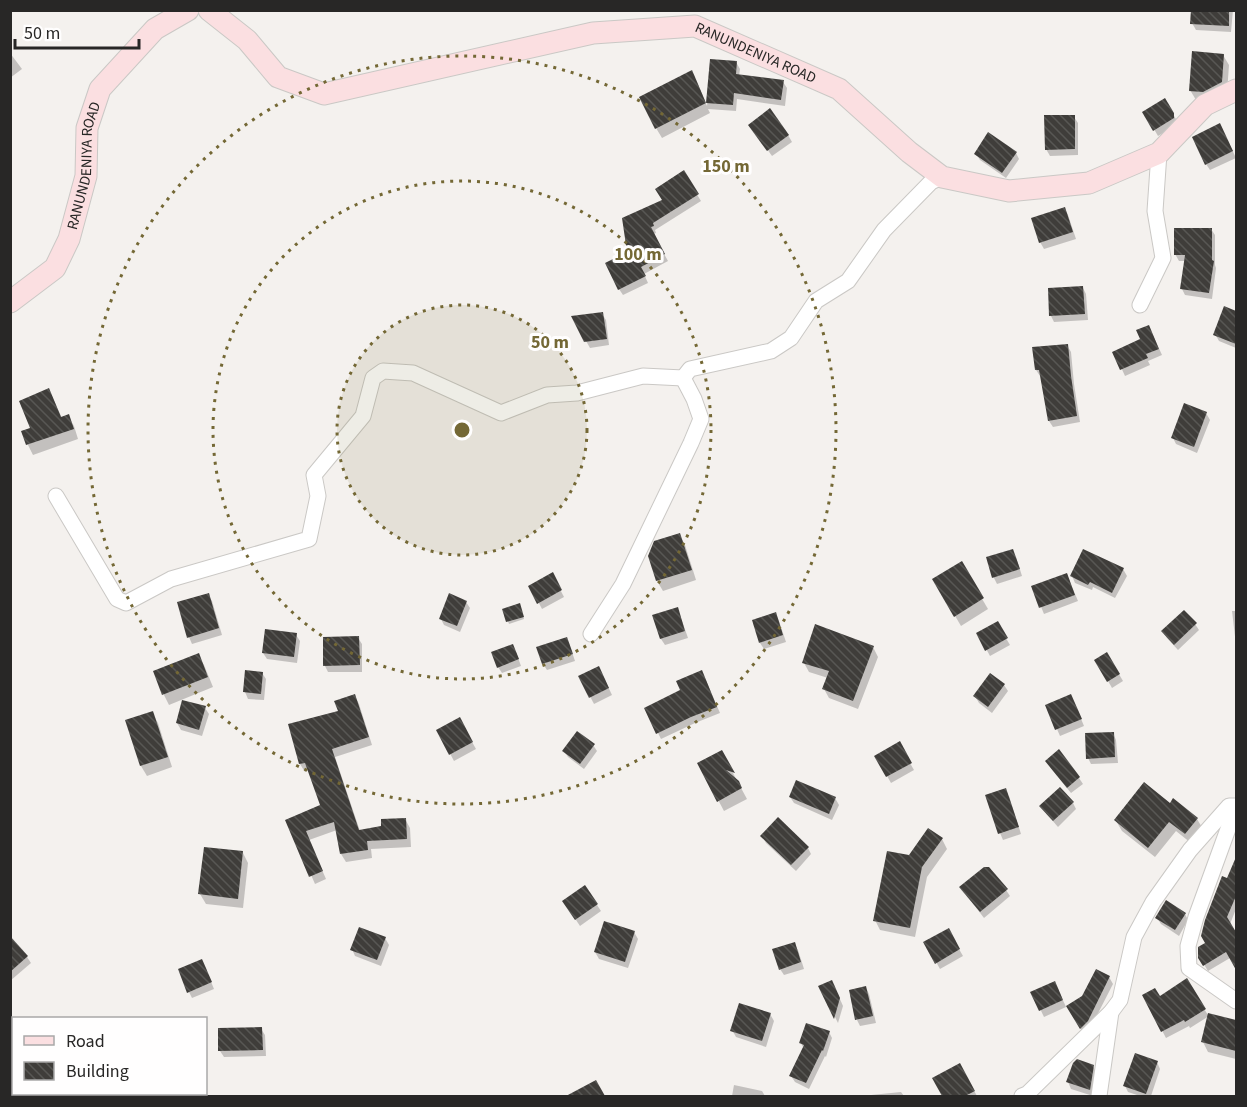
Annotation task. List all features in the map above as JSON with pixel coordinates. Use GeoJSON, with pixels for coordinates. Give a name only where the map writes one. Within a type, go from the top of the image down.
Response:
{"type":"FeatureCollection","features":[{"type":"Feature","properties":{"kind":"main road","name":"RANUNDENIYA ROAD"},"geometry":{"type":"LineString","coordinates":[[10,302],[55,268],[69,239],[86,176],[87,128],[100,89],[155,29],[188,10]]}},
{"type":"Feature","properties":{"kind":"main road","name":"RANUNDENIYA ROAD"},"geometry":{"type":"LineString","coordinates":[[209,10],[247,40],[278,77],[324,93],[593,33],[695,26],[839,89],[909,152],[942,177],[1009,191],[1089,183],[1159,153],[1205,105],[1236,90]]}},
{"type":"Feature","properties":{"kind":"street"},"geometry":{"type":"LineString","coordinates":[[1140,305],[1163,258],[1155,211],[1159,153]]}},
{"type":"Feature","properties":{"kind":"street"},"geometry":{"type":"LineString","coordinates":[[683,378],[690,369],[771,351],[790,338],[816,301],[849,281],[884,230],[931,182],[942,177]]}},
{"type":"Feature","properties":{"kind":"street"},"geometry":{"type":"LineString","coordinates":[[56,496],[117,599],[126,603],[171,579],[309,539],[318,496],[314,475],[363,416],[373,378],[383,371],[413,373],[501,413],[547,395],[577,393],[643,376],[683,378]]}},
{"type":"Feature","properties":{"kind":"street"},"geometry":{"type":"LineString","coordinates":[[591,634],[623,584],[701,419],[683,378]]}},
{"type":"Feature","properties":{"kind":"street"},"geometry":{"type":"LineString","coordinates":[[1022,1096],[1036,1086],[1111,1012],[1120,1000],[1134,937],[1153,903],[1190,850],[1229,806],[1236,806],[1196,916],[1188,946],[1189,968],[1236,1001]]}},
{"type":"Feature","properties":{"kind":"street"},"geometry":{"type":"LineString","coordinates":[[1099,1096],[1111,1012]]}},
{"type":"Feature","properties":{"kind":"building"},"geometry":{"type":"Polygon","coordinates":[[[1191,10],[1229,10],[1229,26],[1190,24],[1191,10]]]}},
{"type":"Feature","properties":{"kind":"building"},"geometry":{"type":"Polygon","coordinates":[[[1192,51],[1224,54],[1222,82],[1203,92],[1189,91],[1192,51]]]}},
{"type":"Feature","properties":{"kind":"building"},"geometry":{"type":"Polygon","coordinates":[[[710,59],[737,61],[736,74],[784,80],[781,100],[734,93],[733,105],[706,103],[710,59]]]}},
{"type":"Feature","properties":{"kind":"building"},"geometry":{"type":"Polygon","coordinates":[[[692,70],[706,103],[655,129],[639,97],[692,70]]]}},
{"type":"Feature","properties":{"kind":"building"},"geometry":{"type":"Polygon","coordinates":[[[1165,98],[1174,113],[1174,118],[1153,131],[1142,112],[1165,98]]]}},
{"type":"Feature","properties":{"kind":"building"},"geometry":{"type":"Polygon","coordinates":[[[770,108],[789,135],[767,151],[748,125],[770,108]]]}},
{"type":"Feature","properties":{"kind":"building"},"geometry":{"type":"Polygon","coordinates":[[[1044,115],[1075,115],[1075,149],[1045,150],[1044,115]]]}},
{"type":"Feature","properties":{"kind":"building"},"geometry":{"type":"Polygon","coordinates":[[[1220,123],[1233,151],[1205,165],[1192,137],[1220,123]]]}},
{"type":"Feature","properties":{"kind":"building"},"geometry":{"type":"Polygon","coordinates":[[[988,132],[1017,152],[1002,173],[974,154],[988,132]]]}},
{"type":"Feature","properties":{"kind":"building"},"geometry":{"type":"Polygon","coordinates":[[[684,170],[699,194],[653,223],[654,226],[651,227],[665,254],[641,267],[646,276],[618,290],[605,263],[627,252],[622,218],[662,200],[655,189],[684,170]]]}},
{"type":"Feature","properties":{"kind":"building"},"geometry":{"type":"Polygon","coordinates":[[[1065,207],[1073,232],[1039,243],[1031,218],[1065,207]]]}},
{"type":"Feature","properties":{"kind":"building"},"geometry":{"type":"Polygon","coordinates":[[[1174,228],[1212,228],[1212,260],[1214,261],[1209,293],[1180,289],[1185,255],[1174,255],[1174,228]]]}},
{"type":"Feature","properties":{"kind":"building"},"geometry":{"type":"Polygon","coordinates":[[[1083,286],[1085,314],[1049,316],[1048,288],[1083,286]]]}},
{"type":"Feature","properties":{"kind":"building"},"geometry":{"type":"Polygon","coordinates":[[[1224,306],[1236,311],[1236,344],[1213,335],[1224,306]]]}},
{"type":"Feature","properties":{"kind":"building"},"geometry":{"type":"Polygon","coordinates":[[[603,312],[607,339],[584,342],[571,316],[603,312]]]}},
{"type":"Feature","properties":{"kind":"building"},"geometry":{"type":"Polygon","coordinates":[[[1149,325],[1159,349],[1146,354],[1148,358],[1120,370],[1112,352],[1140,339],[1136,330],[1149,325]]]}},
{"type":"Feature","properties":{"kind":"building"},"geometry":{"type":"Polygon","coordinates":[[[1068,344],[1077,416],[1048,421],[1039,370],[1035,370],[1032,347],[1068,344]]]}},
{"type":"Feature","properties":{"kind":"building"},"geometry":{"type":"Polygon","coordinates":[[[49,388],[61,417],[69,414],[74,429],[26,445],[21,431],[30,428],[19,401],[49,388]]]}},
{"type":"Feature","properties":{"kind":"building"},"geometry":{"type":"Polygon","coordinates":[[[1184,403],[1207,412],[1194,447],[1171,438],[1184,403]]]}},
{"type":"Feature","properties":{"kind":"building"},"geometry":{"type":"Polygon","coordinates":[[[680,533],[692,570],[656,581],[648,556],[654,541],[680,533]]]}},
{"type":"Feature","properties":{"kind":"building"},"geometry":{"type":"Polygon","coordinates":[[[1013,549],[1020,569],[992,578],[986,557],[1013,549]]]}},
{"type":"Feature","properties":{"kind":"building"},"geometry":{"type":"Polygon","coordinates":[[[1083,549],[1124,568],[1112,593],[1090,582],[1088,585],[1070,576],[1083,549]]]}},
{"type":"Feature","properties":{"kind":"building"},"geometry":{"type":"Polygon","coordinates":[[[962,561],[984,598],[954,617],[932,579],[962,561]]]}},
{"type":"Feature","properties":{"kind":"building"},"geometry":{"type":"Polygon","coordinates":[[[553,572],[562,590],[537,604],[528,586],[553,572]]]}},
{"type":"Feature","properties":{"kind":"building"},"geometry":{"type":"Polygon","coordinates":[[[1067,573],[1075,595],[1039,608],[1031,586],[1067,573]]]}},
{"type":"Feature","properties":{"kind":"building"},"geometry":{"type":"Polygon","coordinates":[[[209,593],[219,628],[187,638],[177,602],[209,593]]]}},
{"type":"Feature","properties":{"kind":"building"},"geometry":{"type":"Polygon","coordinates":[[[449,593],[467,601],[457,626],[439,619],[449,593]]]}},
{"type":"Feature","properties":{"kind":"building"},"geometry":{"type":"Polygon","coordinates":[[[520,603],[524,617],[506,622],[502,609],[520,603]]]}},
{"type":"Feature","properties":{"kind":"building"},"geometry":{"type":"Polygon","coordinates":[[[678,607],[685,631],[660,639],[652,615],[678,607]]]}},
{"type":"Feature","properties":{"kind":"building"},"geometry":{"type":"Polygon","coordinates":[[[1184,610],[1197,623],[1174,645],[1161,631],[1184,610]]]}},
{"type":"Feature","properties":{"kind":"building"},"geometry":{"type":"Polygon","coordinates":[[[776,612],[783,635],[759,643],[752,620],[776,612]]]}},
{"type":"Feature","properties":{"kind":"building"},"geometry":{"type":"Polygon","coordinates":[[[998,621],[1008,638],[985,651],[976,633],[998,621]]]}},
{"type":"Feature","properties":{"kind":"building"},"geometry":{"type":"Polygon","coordinates":[[[815,624],[874,646],[853,701],[822,689],[829,671],[802,663],[815,624]]]}},
{"type":"Feature","properties":{"kind":"building"},"geometry":{"type":"Polygon","coordinates":[[[265,629],[297,633],[294,657],[262,653],[265,629]]]}},
{"type":"Feature","properties":{"kind":"building"},"geometry":{"type":"Polygon","coordinates":[[[359,636],[360,665],[323,666],[323,637],[359,636]]]}},
{"type":"Feature","properties":{"kind":"building"},"geometry":{"type":"Polygon","coordinates":[[[567,637],[573,654],[542,664],[536,647],[567,637]]]}},
{"type":"Feature","properties":{"kind":"building"},"geometry":{"type":"Polygon","coordinates":[[[513,644],[519,659],[497,668],[491,652],[513,644]]]}},
{"type":"Feature","properties":{"kind":"building"},"geometry":{"type":"Polygon","coordinates":[[[1107,652],[1120,674],[1107,682],[1094,660],[1107,652]]]}},
{"type":"Feature","properties":{"kind":"building"},"geometry":{"type":"Polygon","coordinates":[[[199,653],[208,677],[162,695],[153,671],[199,653]]]}},
{"type":"Feature","properties":{"kind":"building"},"geometry":{"type":"Polygon","coordinates":[[[599,666],[609,688],[589,698],[578,676],[599,666]]]}},
{"type":"Feature","properties":{"kind":"building"},"geometry":{"type":"Polygon","coordinates":[[[245,670],[263,672],[261,694],[243,692],[245,670]]]}},
{"type":"Feature","properties":{"kind":"building"},"geometry":{"type":"Polygon","coordinates":[[[702,670],[717,707],[656,734],[644,708],[680,690],[676,681],[702,670]]]}},
{"type":"Feature","properties":{"kind":"building"},"geometry":{"type":"Polygon","coordinates":[[[990,673],[1005,684],[988,707],[973,696],[990,673]]]}},
{"type":"Feature","properties":{"kind":"building"},"geometry":{"type":"Polygon","coordinates":[[[355,694],[369,737],[332,749],[359,830],[381,826],[381,819],[406,818],[407,839],[367,841],[368,850],[340,854],[334,822],[306,831],[323,871],[309,877],[285,820],[320,805],[305,763],[299,764],[288,724],[338,711],[334,701],[355,694]]]}},
{"type":"Feature","properties":{"kind":"building"},"geometry":{"type":"Polygon","coordinates":[[[1071,694],[1082,719],[1055,730],[1045,705],[1071,694]]]}},
{"type":"Feature","properties":{"kind":"building"},"geometry":{"type":"Polygon","coordinates":[[[182,700],[206,706],[199,730],[176,723],[182,700]]]}},
{"type":"Feature","properties":{"kind":"building"},"geometry":{"type":"Polygon","coordinates":[[[153,711],[168,757],[140,766],[125,720],[153,711]]]}},
{"type":"Feature","properties":{"kind":"building"},"geometry":{"type":"Polygon","coordinates":[[[460,717],[473,742],[449,755],[436,730],[460,717]]]}},
{"type":"Feature","properties":{"kind":"building"},"geometry":{"type":"Polygon","coordinates":[[[577,731],[595,744],[580,764],[562,751],[577,731]]]}},
{"type":"Feature","properties":{"kind":"building"},"geometry":{"type":"Polygon","coordinates":[[[1114,732],[1115,757],[1086,759],[1085,733],[1114,732]]]}},
{"type":"Feature","properties":{"kind":"building"},"geometry":{"type":"Polygon","coordinates":[[[900,741],[912,763],[886,777],[874,756],[900,741]]]}},
{"type":"Feature","properties":{"kind":"building"},"geometry":{"type":"Polygon","coordinates":[[[1059,749],[1080,777],[1067,788],[1045,761],[1059,749]]]}},
{"type":"Feature","properties":{"kind":"building"},"geometry":{"type":"Polygon","coordinates":[[[722,750],[735,773],[726,770],[739,781],[742,788],[717,802],[697,763],[722,750]]]}},
{"type":"Feature","properties":{"kind":"building"},"geometry":{"type":"Polygon","coordinates":[[[796,780],[836,797],[829,814],[789,797],[796,780]]]}},
{"type":"Feature","properties":{"kind":"building"},"geometry":{"type":"Polygon","coordinates":[[[1144,782],[1170,803],[1173,798],[1198,818],[1185,834],[1169,822],[1148,848],[1114,820],[1144,782]]]}},
{"type":"Feature","properties":{"kind":"building"},"geometry":{"type":"Polygon","coordinates":[[[1060,787],[1074,802],[1053,821],[1039,806],[1060,787]]]}},
{"type":"Feature","properties":{"kind":"building"},"geometry":{"type":"Polygon","coordinates":[[[1006,788],[1019,827],[998,834],[985,795],[1006,788]]]}},
{"type":"Feature","properties":{"kind":"building"},"geometry":{"type":"Polygon","coordinates":[[[778,817],[809,847],[791,865],[760,836],[778,817]]]}},
{"type":"Feature","properties":{"kind":"building"},"geometry":{"type":"Polygon","coordinates":[[[928,828],[943,838],[922,867],[910,928],[873,921],[887,851],[909,855],[928,828]]]}},
{"type":"Feature","properties":{"kind":"building"},"geometry":{"type":"Polygon","coordinates":[[[204,847],[243,851],[238,899],[198,894],[204,847]]]}},
{"type":"Feature","properties":{"kind":"building"},"geometry":{"type":"Polygon","coordinates":[[[1236,857],[1236,896],[1227,917],[1236,932],[1236,970],[1226,952],[1203,966],[1198,958],[1198,947],[1205,943],[1201,936],[1205,920],[1222,876],[1227,878],[1236,857]]]}},
{"type":"Feature","properties":{"kind":"building"},"geometry":{"type":"Polygon","coordinates":[[[984,867],[989,867],[1008,889],[980,912],[959,887],[984,867]]]}},
{"type":"Feature","properties":{"kind":"building"},"geometry":{"type":"Polygon","coordinates":[[[585,885],[598,904],[575,920],[562,901],[585,885]]]}},
{"type":"Feature","properties":{"kind":"building"},"geometry":{"type":"Polygon","coordinates":[[[1166,900],[1186,913],[1175,930],[1155,918],[1166,900]]]}},
{"type":"Feature","properties":{"kind":"building"},"geometry":{"type":"Polygon","coordinates":[[[604,921],[635,931],[625,962],[594,952],[604,921]]]}},
{"type":"Feature","properties":{"kind":"building"},"geometry":{"type":"Polygon","coordinates":[[[359,927],[386,937],[377,960],[350,950],[359,927]]]}},
{"type":"Feature","properties":{"kind":"building"},"geometry":{"type":"Polygon","coordinates":[[[949,928],[960,949],[935,964],[923,942],[949,928]]]}},
{"type":"Feature","properties":{"kind":"building"},"geometry":{"type":"Polygon","coordinates":[[[10,936],[28,956],[10,972],[10,936]]]}},
{"type":"Feature","properties":{"kind":"building"},"geometry":{"type":"Polygon","coordinates":[[[795,942],[801,962],[779,970],[772,949],[795,942]]]}},
{"type":"Feature","properties":{"kind":"building"},"geometry":{"type":"Polygon","coordinates":[[[202,959],[212,982],[187,993],[178,969],[202,959]]]}},
{"type":"Feature","properties":{"kind":"building"},"geometry":{"type":"Polygon","coordinates":[[[1096,969],[1110,976],[1088,1021],[1080,1029],[1066,1006],[1082,996],[1096,969]]]}},
{"type":"Feature","properties":{"kind":"building"},"geometry":{"type":"Polygon","coordinates":[[[1187,978],[1206,1009],[1185,1022],[1184,1020],[1161,1032],[1142,995],[1155,988],[1160,996],[1187,978]]]}},
{"type":"Feature","properties":{"kind":"building"},"geometry":{"type":"Polygon","coordinates":[[[832,980],[840,998],[834,1019],[818,986],[832,980]]]}},
{"type":"Feature","properties":{"kind":"building"},"geometry":{"type":"Polygon","coordinates":[[[1055,981],[1063,1000],[1039,1011],[1030,992],[1055,981]]]}},
{"type":"Feature","properties":{"kind":"building"},"geometry":{"type":"Polygon","coordinates":[[[866,986],[873,1016],[855,1020],[849,990],[866,986]]]}},
{"type":"Feature","properties":{"kind":"building"},"geometry":{"type":"Polygon","coordinates":[[[739,1003],[771,1013],[762,1041],[730,1031],[739,1003]]]}},
{"type":"Feature","properties":{"kind":"building"},"geometry":{"type":"Polygon","coordinates":[[[1208,1013],[1236,1020],[1236,1051],[1201,1042],[1208,1013]]]}},
{"type":"Feature","properties":{"kind":"building"},"geometry":{"type":"Polygon","coordinates":[[[806,1023],[830,1031],[823,1051],[806,1083],[789,1076],[804,1045],[799,1043],[806,1023]]]}},
{"type":"Feature","properties":{"kind":"building"},"geometry":{"type":"Polygon","coordinates":[[[262,1027],[263,1050],[218,1051],[218,1028],[262,1027]]]}},
{"type":"Feature","properties":{"kind":"building"},"geometry":{"type":"Polygon","coordinates":[[[1135,1053],[1158,1061],[1146,1094],[1123,1086],[1135,1053]]]}},
{"type":"Feature","properties":{"kind":"building"},"geometry":{"type":"Polygon","coordinates":[[[1077,1059],[1094,1065],[1090,1090],[1066,1082],[1073,1063],[1077,1059]]]}},
{"type":"Feature","properties":{"kind":"building"},"geometry":{"type":"Polygon","coordinates":[[[960,1063],[975,1091],[965,1096],[942,1096],[932,1078],[960,1063]]]}},
{"type":"Feature","properties":{"kind":"building"},"geometry":{"type":"Polygon","coordinates":[[[596,1080],[605,1096],[566,1096],[596,1080]]]}}]}
